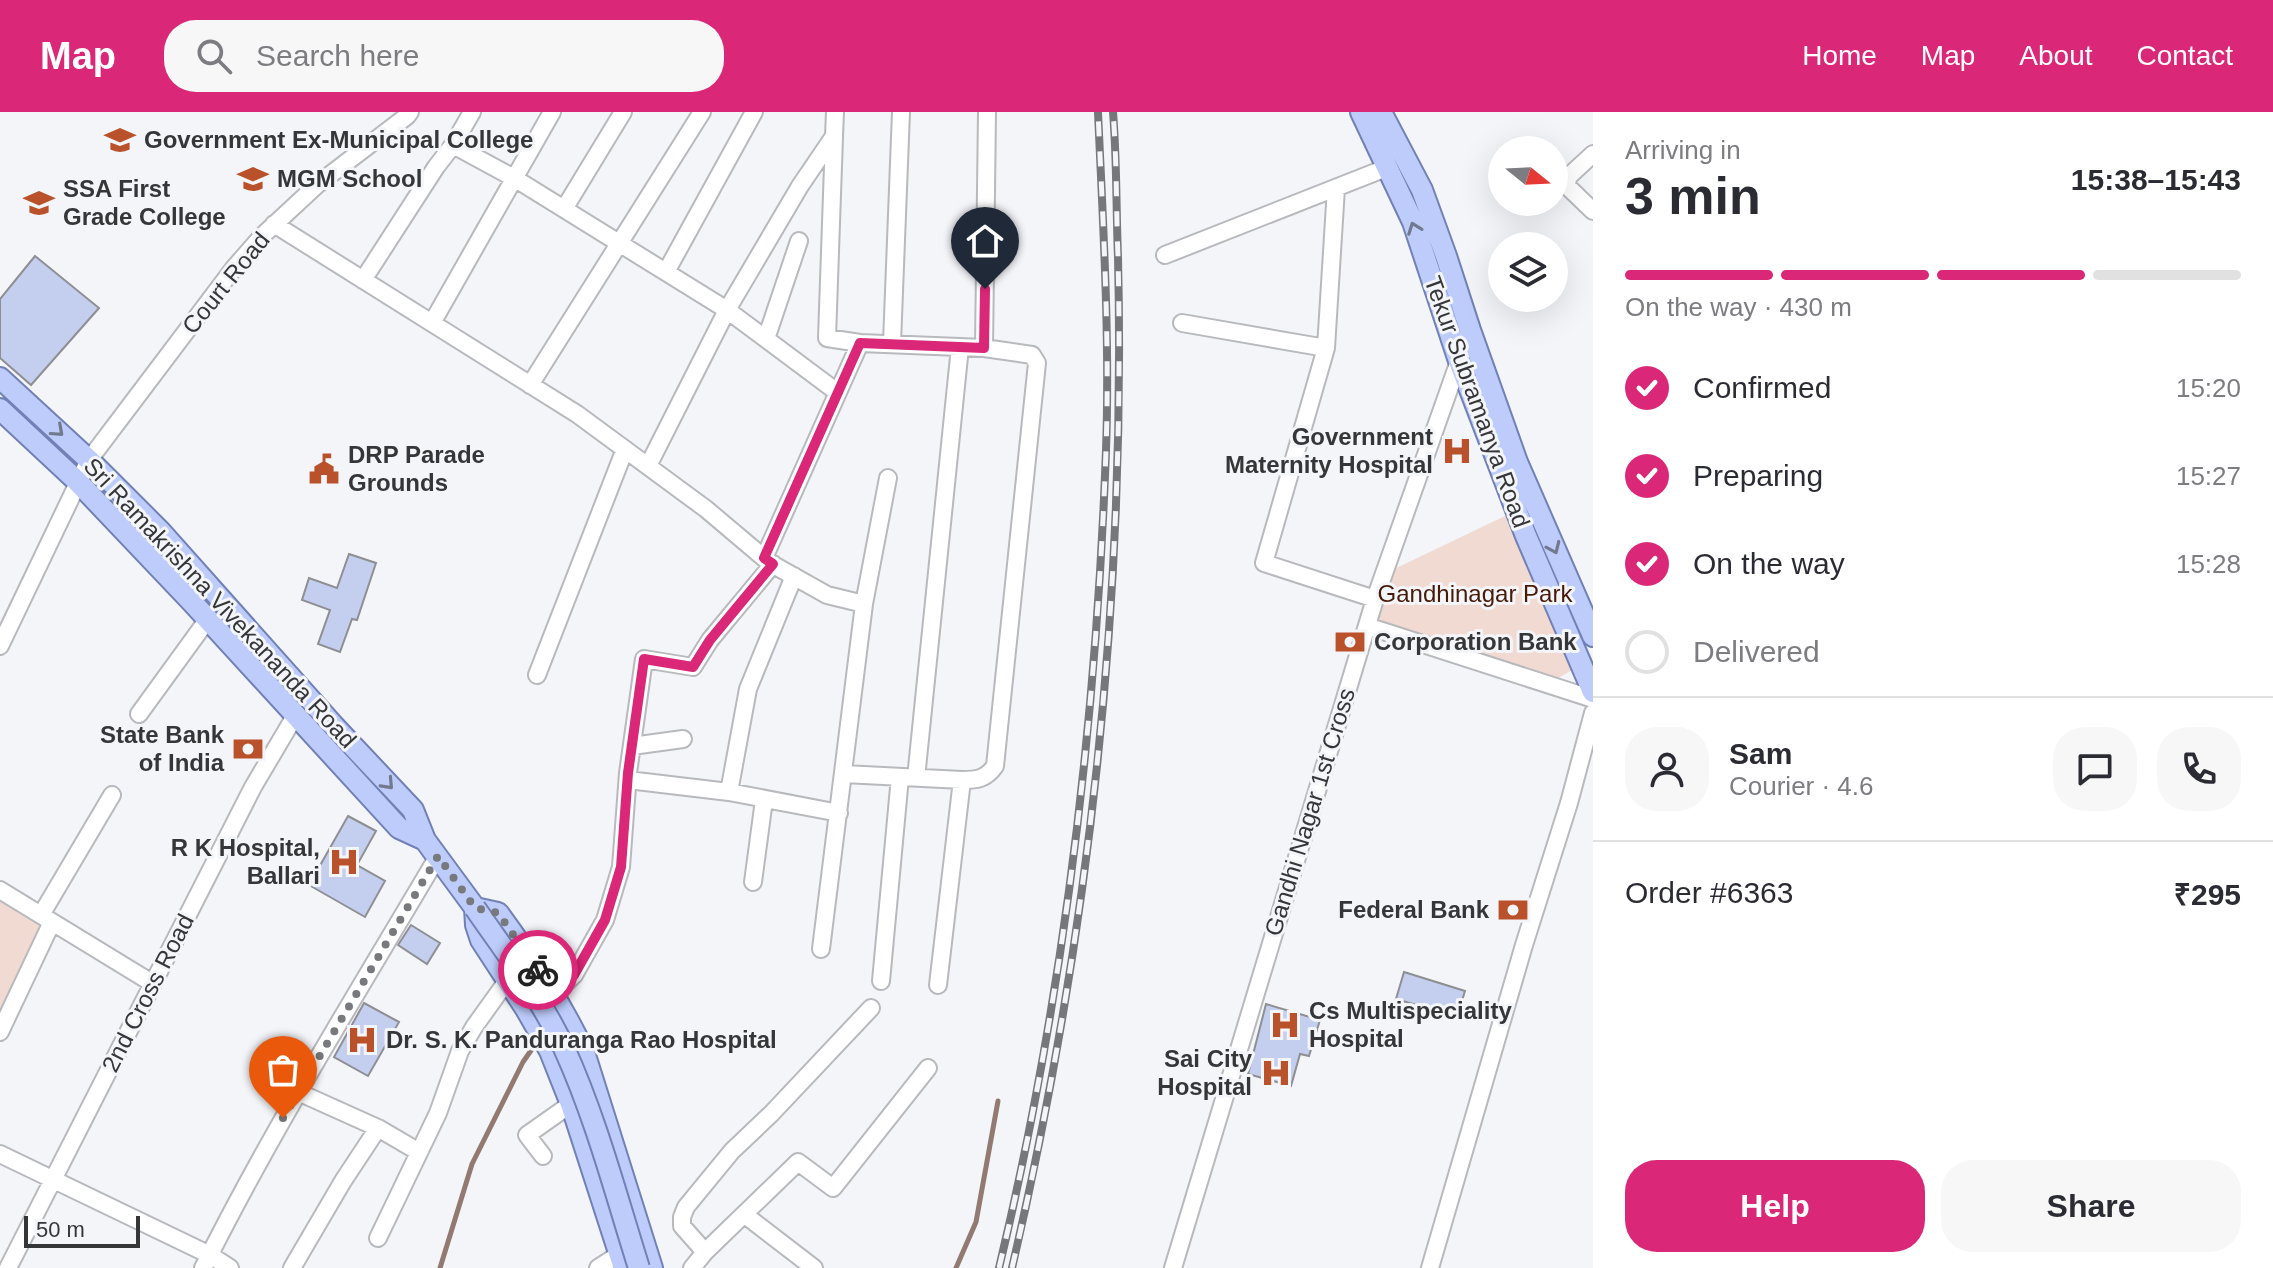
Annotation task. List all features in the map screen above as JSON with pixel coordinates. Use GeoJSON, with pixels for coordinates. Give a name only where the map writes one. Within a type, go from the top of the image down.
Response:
{"type":"FeatureCollection","features":[{"type":"Feature","properties":{"kind":"main road","name":"Tekur Subramanya Road"},"geometry":{"type":"LineString","coordinates":[[1361,112],[1413,222],[1459,361],[1526,536],[1593,692]]}},
{"type":"Feature","properties":{"kind":"main road","name":"Tekur Subramanya Road"},"geometry":{"type":"LineString","coordinates":[[1381,112],[1426,202],[1517,462],[1593,636]]}},
{"type":"Feature","properties":{"kind":"main road","name":"Sri Ramakrishna Vivekananda Road"},"geometry":{"type":"LineString","coordinates":[[0,378],[160,531],[413,810],[432,848],[475,908],[477,933],[550,1051],[571,1104],[622,1261]]}},
{"type":"Feature","properties":{"kind":"main road","name":"Sri Ramakrishna Vivekananda Road"},"geometry":{"type":"LineString","coordinates":[[0,409],[77,481],[399,828],[432,848]]}},
{"type":"Feature","properties":{"kind":"main road"},"geometry":{"type":"LineString","coordinates":[[475,908],[498,913],[554,994],[584,1052],[652,1268]]}},
{"type":"Feature","properties":{"kind":"main road"},"geometry":{"type":"LineString","coordinates":[[475,908],[540,1003],[563,1046],[584,1095],[639,1268]]}},
{"type":"Feature","properties":{"kind":"street","name":"Court Road"},"geometry":{"type":"LineString","coordinates":[[0,646],[89,460],[234,268],[274,224],[318,184],[408,114],[425,112]]}},
{"type":"Feature","properties":{"kind":"street"},"geometry":{"type":"LineString","coordinates":[[363,280],[472,112]]}},
{"type":"Feature","properties":{"kind":"street"},"geometry":{"type":"LineString","coordinates":[[432,323],[552,112]]}},
{"type":"Feature","properties":{"kind":"street"},"geometry":{"type":"LineString","coordinates":[[564,209],[623,112]]}},
{"type":"Feature","properties":{"kind":"street"},"geometry":{"type":"LineString","coordinates":[[530,385],[702,112]]}},
{"type":"Feature","properties":{"kind":"street"},"geometry":{"type":"LineString","coordinates":[[666,272],[754,112]]}},
{"type":"Feature","properties":{"kind":"street"},"geometry":{"type":"LineString","coordinates":[[835,112],[827,338],[860,343],[984,348],[1032,355],[1037,363],[995,766],[989,775],[980,780],[844,774]]}},
{"type":"Feature","properties":{"kind":"street"},"geometry":{"type":"LineString","coordinates":[[892,343],[901,112]]}},
{"type":"Feature","properties":{"kind":"street"},"geometry":{"type":"LineString","coordinates":[[984,348],[987,112]]}},
{"type":"Feature","properties":{"kind":"street"},"geometry":{"type":"LineString","coordinates":[[648,466],[727,310],[800,186],[834,136]]}},
{"type":"Feature","properties":{"kind":"street"},"geometry":{"type":"LineString","coordinates":[[453,145],[514,178],[727,310],[837,392]]}},
{"type":"Feature","properties":{"kind":"street"},"geometry":{"type":"LineString","coordinates":[[1593,154],[1568,177],[1567,186],[1593,211]]}},
{"type":"Feature","properties":{"kind":"street"},"geometry":{"type":"LineString","coordinates":[[1165,255],[1386,168]]}},
{"type":"Feature","properties":{"kind":"street"},"geometry":{"type":"LineString","coordinates":[[1336,188],[1326,348],[1264,563],[1375,599]]}},
{"type":"Feature","properties":{"kind":"street"},"geometry":{"type":"LineString","coordinates":[[274,224],[577,414],[706,509],[768,561],[827,595],[864,604]]}},
{"type":"Feature","properties":{"kind":"street"},"geometry":{"type":"LineString","coordinates":[[766,339],[799,241]]}},
{"type":"Feature","properties":{"kind":"street"},"geometry":{"type":"LineString","coordinates":[[1182,323],[1326,348]]}},
{"type":"Feature","properties":{"kind":"street","name":"Gandhi Nagar 1st Cross"},"geometry":{"type":"LineString","coordinates":[[1173,1268],[1375,599],[1470,330]]}},
{"type":"Feature","properties":{"kind":"street"},"geometry":{"type":"LineString","coordinates":[[554,994],[574,975],[605,920],[621,867],[628,780],[644,659],[693,667],[768,561],[860,343]]}},
{"type":"Feature","properties":{"kind":"street"},"geometry":{"type":"LineString","coordinates":[[881,981],[960,347]]}},
{"type":"Feature","properties":{"kind":"street"},"geometry":{"type":"LineString","coordinates":[[537,675],[625,449]]}},
{"type":"Feature","properties":{"kind":"street"},"geometry":{"type":"LineString","coordinates":[[821,949],[864,604],[888,478]]}},
{"type":"Feature","properties":{"kind":"street"},"geometry":{"type":"LineString","coordinates":[[729,792],[748,689],[794,576]]}},
{"type":"Feature","properties":{"kind":"street"},"geometry":{"type":"LineString","coordinates":[[139,714],[208,619]]}},
{"type":"Feature","properties":{"kind":"street"},"geometry":{"type":"LineString","coordinates":[[1367,626],[1593,699]]}},
{"type":"Feature","properties":{"kind":"street"},"geometry":{"type":"LineString","coordinates":[[1430,1268],[1593,713]]}},
{"type":"Feature","properties":{"kind":"street","name":"2nd Cross Road"},"geometry":{"type":"LineString","coordinates":[[8,1268],[253,787],[295,716]]}},
{"type":"Feature","properties":{"kind":"street"},"geometry":{"type":"LineString","coordinates":[[632,746],[683,739]]}},
{"type":"Feature","properties":{"kind":"street"},"geometry":{"type":"LineString","coordinates":[[628,780],[729,792],[839,813]]}},
{"type":"Feature","properties":{"kind":"street"},"geometry":{"type":"LineString","coordinates":[[938,985],[962,780]]}},
{"type":"Feature","properties":{"kind":"street"},"geometry":{"type":"LineString","coordinates":[[0,1032],[47,919],[112,795]]}},
{"type":"Feature","properties":{"kind":"street"},"geometry":{"type":"LineString","coordinates":[[753,882],[764,800]]}},
{"type":"Feature","properties":{"kind":"street"},"geometry":{"type":"LineString","coordinates":[[207,1262],[432,848]]}},
{"type":"Feature","properties":{"kind":"street"},"geometry":{"type":"LineString","coordinates":[[0,890],[152,983]]}},
{"type":"Feature","properties":{"kind":"street"},"geometry":{"type":"LineString","coordinates":[[378,1238],[438,1113],[460,1051],[507,981]]}},
{"type":"Feature","properties":{"kind":"street"},"geometry":{"type":"LineString","coordinates":[[871,1008],[732,1151],[686,1207],[682,1226],[698,1263],[798,1162],[833,1188],[928,1068]]}},
{"type":"Feature","properties":{"kind":"street"},"geometry":{"type":"LineString","coordinates":[[298,1092],[378,1128],[419,1152]]}},
{"type":"Feature","properties":{"kind":"street"},"geometry":{"type":"LineString","coordinates":[[543,1156],[527,1135],[571,1104]]}},
{"type":"Feature","properties":{"kind":"street"},"geometry":{"type":"LineString","coordinates":[[292,1268],[378,1128]]}},
{"type":"Feature","properties":{"kind":"street"},"geometry":{"type":"LineString","coordinates":[[0,1154],[207,1262],[230,1268]]}},
{"type":"Feature","properties":{"kind":"street"},"geometry":{"type":"LineString","coordinates":[[745,1215],[814,1268]]}},
{"type":"Feature","properties":{"kind":"street"},"geometry":{"type":"LineString","coordinates":[[598,1268],[622,1261],[644,1239]]}},
{"type":"Feature","properties":{"kind":"green space","name":"Gandhinagar Park"},"geometry":{"type":"Polygon","coordinates":[[[1507,515],[1574,669],[1555,680],[1370,623],[1388,572],[1507,515]]]}},
{"type":"Feature","properties":{"kind":"green space"},"geometry":{"type":"Polygon","coordinates":[[[0,901],[41,924],[0,1010],[0,901]]]}},
{"type":"Feature","properties":{"kind":"building"},"geometry":{"type":"Polygon","coordinates":[[[35,256],[99,308],[31,385],[0,358],[0,299],[35,256]]]}},
{"type":"Feature","properties":{"kind":"building"},"geometry":{"type":"Polygon","coordinates":[[[349,554],[376,563],[357,620],[352,619],[340,652],[318,644],[330,610],[302,600],[309,578],[337,588],[349,554]]]}},
{"type":"Feature","properties":{"kind":"building"},"geometry":{"type":"Polygon","coordinates":[[[348,816],[376,831],[357,865],[385,881],[365,917],[309,885],[348,816]]]}},
{"type":"Feature","properties":{"kind":"building"},"geometry":{"type":"Polygon","coordinates":[[[411,925],[440,943],[427,964],[398,945],[411,925]]]}},
{"type":"Feature","properties":{"kind":"building"},"geometry":{"type":"Polygon","coordinates":[[[1404,972],[1465,991],[1457,1017],[1396,999],[1404,972]]]}},
{"type":"Feature","properties":{"kind":"building"},"geometry":{"type":"Polygon","coordinates":[[[364,1003],[399,1022],[368,1076],[334,1057],[364,1003]]]}},
{"type":"Feature","properties":{"kind":"building"},"geometry":{"type":"Polygon","coordinates":[[[1266,1004],[1320,1020],[1309,1056],[1300,1054],[1291,1086],[1248,1074],[1266,1004]]]}},
{"type":"Feature","properties":{"kind":"waterway"},"geometry":{"type":"LineString","coordinates":[[440,1268],[472,1164],[532,1049]]}},
{"type":"Feature","properties":{"kind":"waterway"},"geometry":{"type":"LineString","coordinates":[[956,1268],[976,1222],[998,1101]]}},
{"type":"Feature","properties":{"kind":"railway"},"geometry":{"type":"LineString","coordinates":[[999,1268],[1022,1167],[1058,964],[1073,862],[1094,656],[1107,408],[1098,112]]}},
{"type":"Feature","properties":{"kind":"railway"},"geometry":{"type":"LineString","coordinates":[[1012,1268],[1062,1018],[1097,766],[1116,511],[1119,384],[1113,112]]}},
{"type":"Feature","properties":{"kind":"way so far"},"geometry":{"type":"LineString","coordinates":[[283,1118],[438,856],[475,908],[498,913],[538,970]]}},
{"type":"Feature","properties":{"kind":"place","name":"Government Ex-Municipal College"},"geometry":{"type":"Point","coordinates":[120,140]}},
{"type":"Feature","properties":{"kind":"place","name":"MGM School"},"geometry":{"type":"Point","coordinates":[253,179]}},
{"type":"Feature","properties":{"kind":"place","name":"SSA First Grade College"},"geometry":{"type":"Point","coordinates":[39,203]}},
{"type":"Feature","properties":{"kind":"place","name":"Government Maternity Hospital"},"geometry":{"type":"Point","coordinates":[1457,451]}},
{"type":"Feature","properties":{"kind":"place","name":"DRP Parade Grounds"},"geometry":{"type":"Point","coordinates":[324,469]}},
{"type":"Feature","properties":{"kind":"place","name":"Corporation Bank"},"geometry":{"type":"Point","coordinates":[1350,642]}},
{"type":"Feature","properties":{"kind":"place","name":"State Bank of India"},"geometry":{"type":"Point","coordinates":[248,749]}},
{"type":"Feature","properties":{"kind":"place","name":"R K Hospital, Ballari"},"geometry":{"type":"Point","coordinates":[344,862]}},
{"type":"Feature","properties":{"kind":"place","name":"Federal Bank"},"geometry":{"type":"Point","coordinates":[1513,910]}},
{"type":"Feature","properties":{"kind":"place","name":"Cs Multispeciality Hospital"},"geometry":{"type":"Point","coordinates":[1285,1025]}},
{"type":"Feature","properties":{"kind":"place","name":"Dr. S. K. Panduranga Rao Hospital"},"geometry":{"type":"Point","coordinates":[362,1040]}},
{"type":"Feature","properties":{"kind":"place","name":"Sai City Hospital"},"geometry":{"type":"Point","coordinates":[1276,1073]}},
{"type":"Feature","properties":{"kind":"route"},"geometry":{"type":"LineString","coordinates":[[538,970],[554,994],[574,975],[605,920],[621,867],[628,773],[644,659],[693,667],[710,640],[773,564],[764,558],[860,343],[984,348],[985,289]]}}]}
